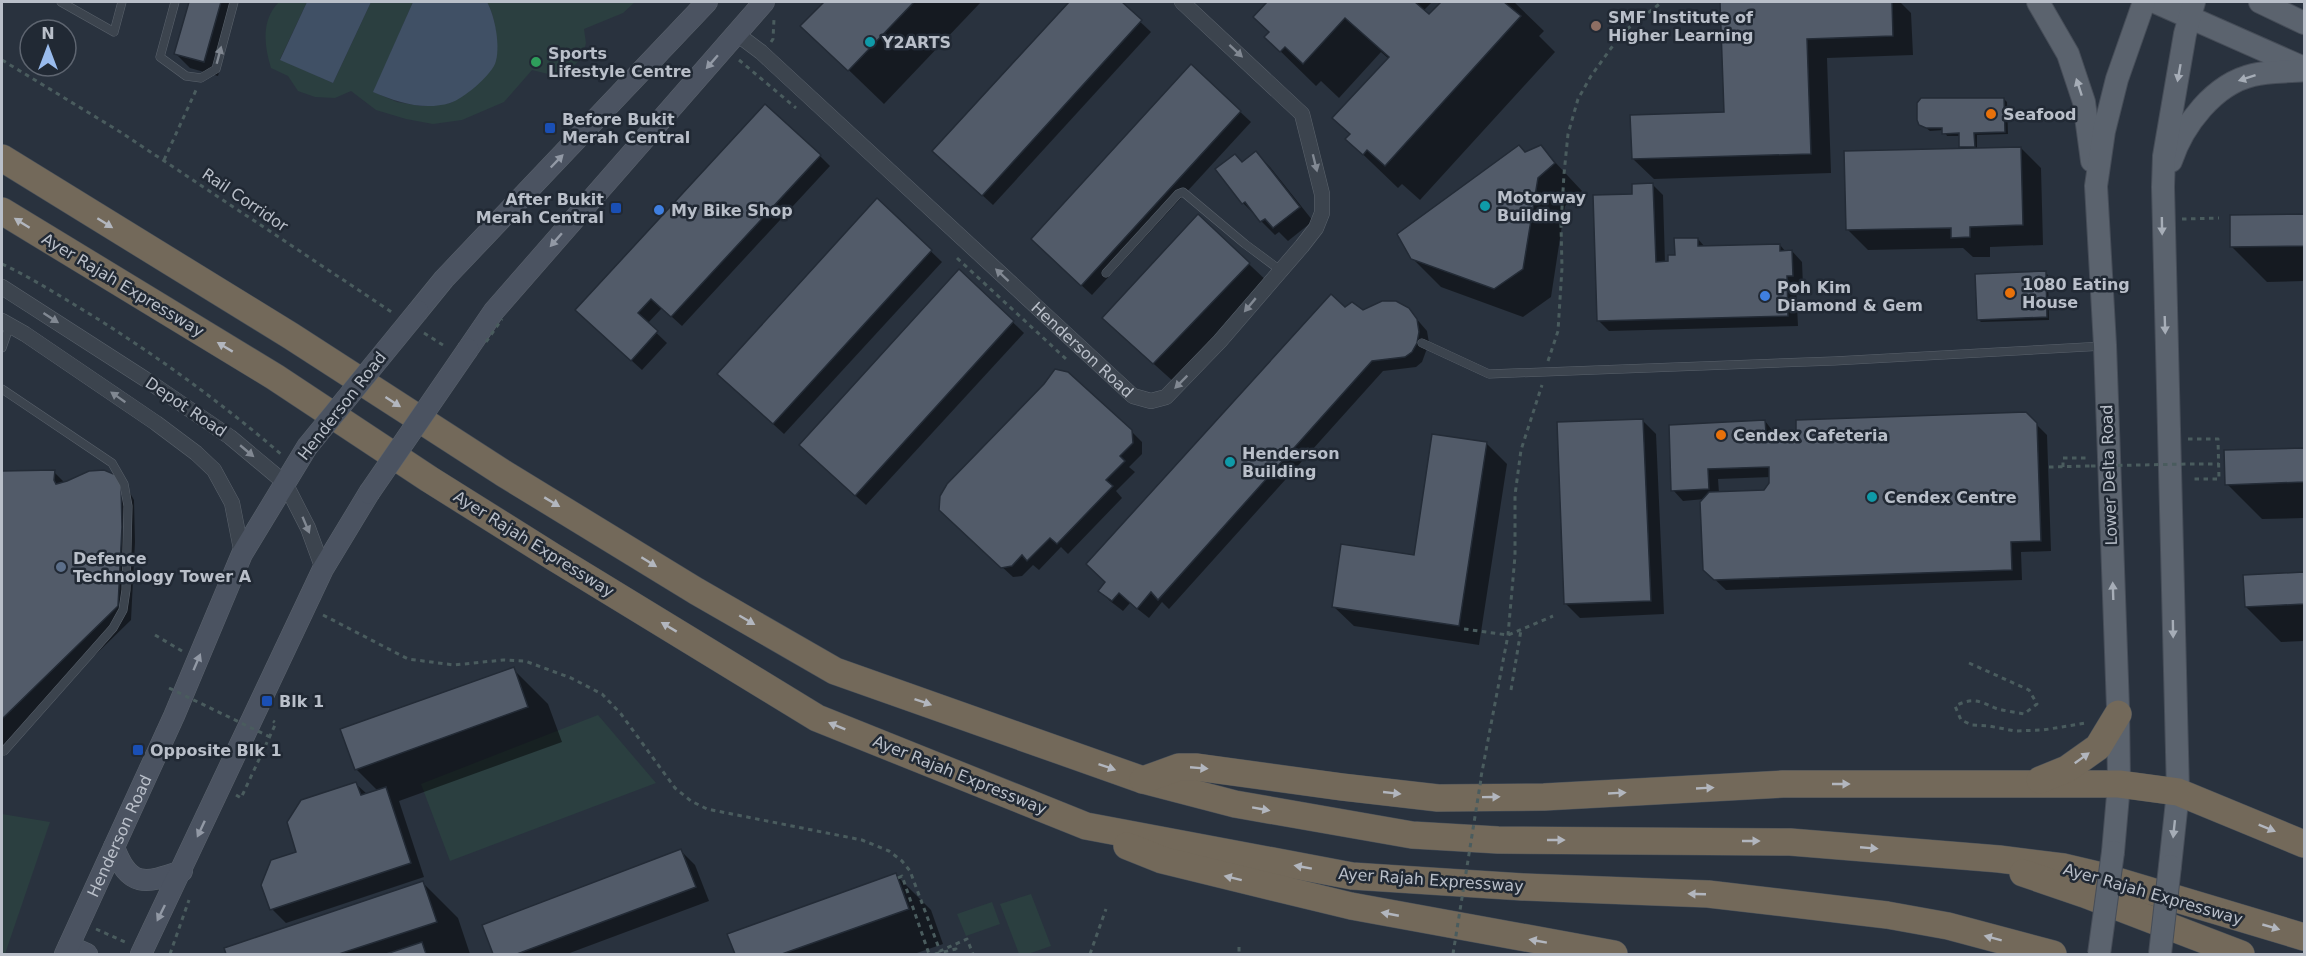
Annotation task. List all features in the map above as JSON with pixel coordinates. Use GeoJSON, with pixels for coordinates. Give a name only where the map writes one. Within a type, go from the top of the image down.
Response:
{"type":"FeatureCollection","features":[{"type":"Feature","properties":{"kind":"highway","name":"Ayer Rajah Expressway"},"geometry":{"type":"LineString","coordinates":[[2,158],[291,336],[503,473],[696,591],[835,671],[1143,780],[1235,804],[1412,835],[1498,840],[1790,842],[1999,859],[2063,867],[2097,875],[2304,937]]}},
{"type":"Feature","properties":{"kind":"highway","name":"Ayer Rajah Expressway"},"geometry":{"type":"LineString","coordinates":[[2,211],[275,377],[526,540],[817,718],[1086,826],[1352,876],[1523,887],[1707,894],[1887,915],[1948,926],[2053,954]]}},
{"type":"Feature","properties":{"kind":"highway"},"geometry":{"type":"LineString","coordinates":[[2031,784],[2067,769],[2098,747],[2118,708]]}},
{"type":"Feature","properties":{"kind":"highway"},"geometry":{"type":"LineString","coordinates":[[1143,780],[1179,766],[1196,767],[1438,798],[1544,797],[1783,784],[2119,784],[2178,792],[2304,844]]}},
{"type":"Feature","properties":{"kind":"highway"},"geometry":{"type":"LineString","coordinates":[[1086,826],[1106,837],[1162,860],[1317,898],[1430,922],[1614,954]]}},
{"type":"Feature","properties":{"kind":"highway","name":"Ayer Rajah Expressway"},"geometry":{"type":"LineString","coordinates":[[1999,859],[2022,872],[2241,954]]}},
{"type":"Feature","properties":{"kind":"main road","name":"Henderson Road"},"geometry":{"type":"LineString","coordinates":[[74,952],[80,922],[174,716],[242,554],[307,447],[414,320],[444,279],[707,2]]}},
{"type":"Feature","properties":{"kind":"main road"},"geometry":{"type":"LineString","coordinates":[[142,952],[323,569],[460,350],[764,2]]}},
{"type":"Feature","properties":{"kind":"main road"},"geometry":{"type":"LineString","coordinates":[[2037,2],[2068,54],[2084,102],[2096,186]]}},
{"type":"Feature","properties":{"kind":"main road","name":"Lower Delta Road"},"geometry":{"type":"LineString","coordinates":[[2099,954],[2113,852],[2119,784],[2105,345],[2096,186],[2104,130],[2117,79],[2144,2]]}},
{"type":"Feature","properties":{"kind":"main road"},"geometry":{"type":"LineString","coordinates":[[2155,2],[2191,8],[2304,69]]}},
{"type":"Feature","properties":{"kind":"main road"},"geometry":{"type":"LineString","coordinates":[[2260,2],[2304,22]]}},
{"type":"Feature","properties":{"kind":"main road"},"geometry":{"type":"LineString","coordinates":[[2160,954],[2178,792],[2164,156],[2191,8]]}},
{"type":"Feature","properties":{"kind":"main road"},"geometry":{"type":"LineString","coordinates":[[2163,187],[2175,150],[2195,116],[2215,95],[2235,82],[2252,75],[2304,69]]}},
{"type":"Feature","properties":{"kind":"main road"},"geometry":{"type":"LineString","coordinates":[[114,847],[121,867],[132,877],[154,880],[182,870]]}},
{"type":"Feature","properties":{"kind":"street","name":"Henderson Road"},"geometry":{"type":"LineString","coordinates":[[737,34],[761,52],[1133,396],[1151,401],[1166,397],[1220,341],[1316,228],[1322,213],[1322,194],[1302,114],[1182,2]]}},
{"type":"Feature","properties":{"kind":"street","name":"Depot Road"},"geometry":{"type":"LineString","coordinates":[[2,287],[230,437],[285,483],[308,528],[323,569]]}},
{"type":"Feature","properties":{"kind":"street","name":"Depot Road"},"geometry":{"type":"LineString","coordinates":[[6,323],[146,417],[196,453],[214,470],[232,503],[242,554]]}},
{"type":"Feature","properties":{"kind":"lane"},"geometry":{"type":"LineString","coordinates":[[63,2],[114,32],[122,2]]}},
{"type":"Feature","properties":{"kind":"lane"},"geometry":{"type":"LineString","coordinates":[[175,2],[160,57],[186,76],[201,78],[216,69],[234,2]]}},
{"type":"Feature","properties":{"kind":"lane"},"geometry":{"type":"LineString","coordinates":[[1106,273],[1178,194],[1183,192],[1280,270]]}},
{"type":"Feature","properties":{"kind":"lane"},"geometry":{"type":"LineString","coordinates":[[2,348],[6,323]]}},
{"type":"Feature","properties":{"kind":"lane"},"geometry":{"type":"LineString","coordinates":[[1422,343],[1489,374],[1834,361],[2105,345]]}},
{"type":"Feature","properties":{"kind":"lane"},"geometry":{"type":"LineString","coordinates":[[2,389],[112,463],[124,484],[128,506],[126,590],[123,610],[113,628],[4,751]]}},
{"type":"Feature","properties":{"kind":"path"},"geometry":{"type":"LineString","coordinates":[[1453,954],[1487,742],[1508,635],[1515,556],[1515,495],[1521,450],[1550,350],[1558,331],[1562,268],[1561,225],[1568,134],[1578,99],[1591,76],[1622,33],[1662,2]]}},
{"type":"Feature","properties":{"kind":"path","name":"Rail Corridor"},"geometry":{"type":"LineString","coordinates":[[2,60],[164,160],[460,350]]}},
{"type":"Feature","properties":{"kind":"path"},"geometry":{"type":"LineString","coordinates":[[164,160],[201,78]]}},
{"type":"Feature","properties":{"kind":"path"},"geometry":{"type":"LineString","coordinates":[[2182,219],[2219,218]]}},
{"type":"Feature","properties":{"kind":"path"},"geometry":{"type":"LineString","coordinates":[[2,264],[32,279],[129,338],[232,412],[287,460]]}},
{"type":"Feature","properties":{"kind":"path"},"geometry":{"type":"LineString","coordinates":[[2183,440],[2218,439],[2219,464],[2219,479],[2184,480]]}},
{"type":"Feature","properties":{"kind":"path"},"geometry":{"type":"LineString","coordinates":[[2063,467],[2063,458],[2098,458]]}},
{"type":"Feature","properties":{"kind":"path"},"geometry":{"type":"LineString","coordinates":[[2183,459],[2183,470]]}},
{"type":"Feature","properties":{"kind":"path"},"geometry":{"type":"LineString","coordinates":[[2049,467],[2219,464]]}},
{"type":"Feature","properties":{"kind":"path"},"geometry":{"type":"LineString","coordinates":[[317,612],[408,659],[454,665],[503,660],[525,661],[571,678],[602,694],[621,714],[675,788],[691,801],[707,810],[862,840],[889,851],[910,871],[940,951],[967,939],[973,954]]}},
{"type":"Feature","properties":{"kind":"path"},"geometry":{"type":"LineString","coordinates":[[1464,629],[1508,635],[1553,616]]}},
{"type":"Feature","properties":{"kind":"path"},"geometry":{"type":"LineString","coordinates":[[1512,690],[1521,630]]}},
{"type":"Feature","properties":{"kind":"path"},"geometry":{"type":"LineString","coordinates":[[155,634],[190,655]]}},
{"type":"Feature","properties":{"kind":"path"},"geometry":{"type":"LineString","coordinates":[[1969,663],[2029,690],[2037,704],[2024,714],[1996,708],[1983,701],[1965,701],[1955,706],[1961,720],[1972,725],[2015,731],[2043,730],[2079,725],[2118,708]]}},
{"type":"Feature","properties":{"kind":"path"},"geometry":{"type":"LineString","coordinates":[[169,688],[270,737]]}},
{"type":"Feature","properties":{"kind":"path"},"geometry":{"type":"LineString","coordinates":[[229,792],[241,798],[276,723],[270,720]]}},
{"type":"Feature","properties":{"kind":"path"},"geometry":{"type":"LineString","coordinates":[[898,878],[902,876],[929,954]]}},
{"type":"Feature","properties":{"kind":"path"},"geometry":{"type":"LineString","coordinates":[[1090,954],[1106,909]]}},
{"type":"Feature","properties":{"kind":"path"},"geometry":{"type":"LineString","coordinates":[[80,922],[142,952]]}},
{"type":"Feature","properties":{"kind":"path"},"geometry":{"type":"LineString","coordinates":[[1239,947],[1239,954]]}},
{"type":"Feature","properties":{"kind":"path"},"geometry":{"type":"LineString","coordinates":[[935,954],[956,949],[958,954]]}},
{"type":"Feature","properties":{"kind":"green space","name":"Sports Lifestyle Centre"},"geometry":{"type":"Polygon","coordinates":[[[279,2],[307,2],[280,59],[333,83],[371,2],[413,2],[374,92],[397,102],[421,106],[451,103],[495,64],[495,24],[487,2],[635,2],[623,13],[584,29],[586,43],[582,58],[571,68],[552,75],[532,70],[504,102],[462,120],[433,124],[376,110],[351,91],[335,98],[315,97],[298,91],[288,76],[271,68],[269,59],[266,42],[267,25],[273,9],[279,2]]]}},
{"type":"Feature","properties":{"kind":"green space"},"geometry":{"type":"Polygon","coordinates":[[[598,715],[656,783],[450,861],[421,784],[598,715]]]}},
{"type":"Feature","properties":{"kind":"green space"},"geometry":{"type":"Polygon","coordinates":[[[2,814],[50,822],[5,954],[2,954],[2,814]]]}},
{"type":"Feature","properties":{"kind":"green space"},"geometry":{"type":"Polygon","coordinates":[[[1031,894],[1051,946],[1028,954],[1019,954],[1000,904],[1031,894]]]}},
{"type":"Feature","properties":{"kind":"green space"},"geometry":{"type":"Polygon","coordinates":[[[992,902],[1000,924],[966,936],[957,914],[992,902]]]}},
{"type":"Feature","properties":{"kind":"water"},"geometry":{"type":"Polygon","coordinates":[[[307,2],[371,2],[333,83],[280,60],[307,2]]]}},
{"type":"Feature","properties":{"kind":"water"},"geometry":{"type":"Polygon","coordinates":[[[413,2],[487,2],[490,8],[497,41],[495,64],[475,87],[450,103],[420,106],[373,92],[413,2]]]}},
{"type":"Feature","properties":{"kind":"building"},"geometry":{"type":"Polygon","coordinates":[[[189,2],[221,2],[204,62],[174,54],[189,2]]]}},
{"type":"Feature","properties":{"kind":"building"},"geometry":{"type":"Polygon","coordinates":[[[824,2],[914,2],[848,71],[800,26],[824,2]]]}},
{"type":"Feature","properties":{"kind":"building"},"geometry":{"type":"Polygon","coordinates":[[[1069,2],[1122,2],[1142,20],[982,196],[932,151],[1069,2]]]}},
{"type":"Feature","properties":{"kind":"building"},"geometry":{"type":"Polygon","coordinates":[[[1267,2],[1415,2],[1429,14],[1441,2],[1504,2],[1521,16],[1385,166],[1367,150],[1363,155],[1345,139],[1350,134],[1332,118],[1389,57],[1345,18],[1303,64],[1285,47],[1280,52],[1264,37],[1269,32],[1253,17],[1267,2]]]}},
{"type":"Feature","properties":{"kind":"building"},"geometry":{"type":"Polygon","coordinates":[[[1720,2],[1892,2],[1893,36],[1807,39],[1811,154],[1632,159],[1630,115],[1724,112],[1720,2]]]}},
{"type":"Feature","properties":{"kind":"building"},"geometry":{"type":"Polygon","coordinates":[[[1191,64],[1241,111],[1081,286],[1031,239],[1191,64]]]}},
{"type":"Feature","properties":{"kind":"building"},"geometry":{"type":"Polygon","coordinates":[[[1921,98],[2004,98],[2005,132],[1974,133],[1975,147],[1959,147],[1959,133],[1942,134],[1942,128],[1926,128],[1919,125],[1917,103],[1921,98]]]}},
{"type":"Feature","properties":{"kind":"building"},"geometry":{"type":"Polygon","coordinates":[[[765,104],[821,155],[671,317],[651,299],[638,313],[658,331],[631,361],[575,310],[765,104]]]}},
{"type":"Feature","properties":{"kind":"building","name":"Motorway Building"},"geometry":{"type":"Polygon","coordinates":[[[1519,145],[1525,152],[1541,145],[1555,163],[1538,178],[1523,269],[1494,289],[1411,259],[1397,234],[1519,145]]]}},
{"type":"Feature","properties":{"kind":"building"},"geometry":{"type":"Polygon","coordinates":[[[2021,147],[2023,225],[1970,227],[1970,237],[1951,238],[1951,228],[1846,230],[1844,151],[2021,147]]]}},
{"type":"Feature","properties":{"kind":"building"},"geometry":{"type":"Polygon","coordinates":[[[1256,151],[1300,207],[1273,228],[1265,219],[1260,222],[1245,202],[1242,204],[1215,169],[1235,154],[1242,162],[1256,151]]]}},
{"type":"Feature","properties":{"kind":"building"},"geometry":{"type":"Polygon","coordinates":[[[1653,183],[1656,262],[1668,261],[1668,255],[1675,255],[1674,238],[1698,238],[1698,246],[1780,244],[1780,251],[1792,250],[1793,276],[1787,276],[1788,316],[1597,321],[1593,195],[1632,194],[1632,184],[1653,183]]]}},
{"type":"Feature","properties":{"kind":"building"},"geometry":{"type":"Polygon","coordinates":[[[877,198],[932,250],[773,424],[717,374],[877,198]]]}},
{"type":"Feature","properties":{"kind":"building"},"geometry":{"type":"Polygon","coordinates":[[[1198,214],[1250,263],[1153,364],[1102,318],[1198,214]]]}},
{"type":"Feature","properties":{"kind":"building"},"geometry":{"type":"Polygon","coordinates":[[[2304,214],[2304,246],[2230,247],[2230,215],[2304,214]]]}},
{"type":"Feature","properties":{"kind":"building"},"geometry":{"type":"Polygon","coordinates":[[[959,269],[1014,321],[855,496],[799,445],[959,269]]]}},
{"type":"Feature","properties":{"kind":"building"},"geometry":{"type":"Polygon","coordinates":[[[2046,271],[2047,317],[1977,320],[1975,274],[2046,271]]]}},
{"type":"Feature","properties":{"kind":"building","name":"Henderson Building"},"geometry":{"type":"Polygon","coordinates":[[[1331,294],[1345,307],[1352,302],[1363,310],[1382,301],[1396,301],[1409,308],[1417,319],[1419,332],[1412,352],[1405,357],[1372,361],[1158,600],[1151,592],[1137,609],[1119,593],[1112,601],[1098,591],[1105,582],[1086,564],[1331,294]]]}},
{"type":"Feature","properties":{"kind":"building"},"geometry":{"type":"Polygon","coordinates":[[[1055,369],[1068,372],[1132,430],[1133,443],[1120,456],[1125,461],[1106,480],[1113,486],[1057,544],[1050,538],[1027,561],[1022,555],[1012,566],[1001,568],[939,510],[940,496],[947,484],[1044,384],[1055,369]]]}},
{"type":"Feature","properties":{"kind":"building","name":"Cendex Centre"},"geometry":{"type":"Polygon","coordinates":[[[2026,412],[2037,423],[2041,541],[2011,542],[2012,570],[1714,580],[1703,570],[1700,502],[1709,492],[1764,490],[1769,483],[1769,467],[1708,469],[1709,489],[1671,491],[1669,425],[1765,420],[1766,432],[1796,432],[1796,420],[2026,412]]]}},
{"type":"Feature","properties":{"kind":"building"},"geometry":{"type":"Polygon","coordinates":[[[1643,419],[1651,601],[1564,604],[1557,422],[1643,419]]]}},
{"type":"Feature","properties":{"kind":"building"},"geometry":{"type":"Polygon","coordinates":[[[1432,434],[1487,442],[1459,626],[1332,607],[1341,544],[1414,555],[1432,434]]]}},
{"type":"Feature","properties":{"kind":"building"},"geometry":{"type":"Polygon","coordinates":[[[2304,448],[2304,482],[2225,485],[2224,450],[2304,448]]]}},
{"type":"Feature","properties":{"kind":"building","name":"Defence Technology Tower A"},"geometry":{"type":"Polygon","coordinates":[[[55,470],[56,484],[89,471],[104,470],[116,475],[121,485],[122,527],[118,606],[2,719],[2,471],[55,470]]]}},
{"type":"Feature","properties":{"kind":"building"},"geometry":{"type":"Polygon","coordinates":[[[2304,572],[2304,604],[2245,607],[2243,575],[2304,572]]]}},
{"type":"Feature","properties":{"kind":"building"},"geometry":{"type":"Polygon","coordinates":[[[514,667],[528,707],[355,770],[340,729],[514,667]]]}},
{"type":"Feature","properties":{"kind":"building"},"geometry":{"type":"Polygon","coordinates":[[[356,782],[361,795],[386,787],[411,863],[270,910],[261,885],[271,860],[296,852],[287,822],[301,800],[356,782]]]}},
{"type":"Feature","properties":{"kind":"building"},"geometry":{"type":"Polygon","coordinates":[[[681,849],[696,887],[517,954],[493,954],[482,925],[681,849]]]}},
{"type":"Feature","properties":{"kind":"building"},"geometry":{"type":"Polygon","coordinates":[[[896,873],[909,909],[782,954],[735,954],[727,934],[896,873]]]}},
{"type":"Feature","properties":{"kind":"building"},"geometry":{"type":"Polygon","coordinates":[[[423,881],[437,922],[339,954],[226,954],[224,948],[423,881]]]}},
{"type":"Feature","properties":{"kind":"building"},"geometry":{"type":"Polygon","coordinates":[[[422,942],[426,954],[386,954],[422,942]]]}},
{"type":"Feature","properties":{"kind":"place","name":"SMF Institute of Higher Learning"},"geometry":{"type":"Point","coordinates":[1596,26]}},
{"type":"Feature","properties":{"kind":"place","name":"Y2ARTS"},"geometry":{"type":"Point","coordinates":[870,42]}},
{"type":"Feature","properties":{"kind":"place","name":"Sports Lifestyle Centre"},"geometry":{"type":"Point","coordinates":[536,62]}},
{"type":"Feature","properties":{"kind":"place","name":"Seafood"},"geometry":{"type":"Point","coordinates":[1991,114]}},
{"type":"Feature","properties":{"kind":"place","name":"Before Bukit Merah Central"},"geometry":{"type":"Point","coordinates":[550,128]}},
{"type":"Feature","properties":{"kind":"place","name":"Motorway Building"},"geometry":{"type":"Point","coordinates":[1485,206]}},
{"type":"Feature","properties":{"kind":"place","name":"After Bukit Merah Central"},"geometry":{"type":"Point","coordinates":[616,208]}},
{"type":"Feature","properties":{"kind":"place","name":"My Bike Shop"},"geometry":{"type":"Point","coordinates":[659,210]}},
{"type":"Feature","properties":{"kind":"place","name":"1080 Eating House"},"geometry":{"type":"Point","coordinates":[2010,293]}},
{"type":"Feature","properties":{"kind":"place","name":"Poh Kim Diamond & Gem"},"geometry":{"type":"Point","coordinates":[1765,296]}},
{"type":"Feature","properties":{"kind":"place","name":"Cendex Cafeteria"},"geometry":{"type":"Point","coordinates":[1721,435]}},
{"type":"Feature","properties":{"kind":"place","name":"Henderson Building"},"geometry":{"type":"Point","coordinates":[1230,462]}},
{"type":"Feature","properties":{"kind":"place","name":"Cendex Centre"},"geometry":{"type":"Point","coordinates":[1872,497]}},
{"type":"Feature","properties":{"kind":"place","name":"Defence Technology Tower A"},"geometry":{"type":"Point","coordinates":[61,567]}},
{"type":"Feature","properties":{"kind":"place","name":"Blk 1"},"geometry":{"type":"Point","coordinates":[267,701]}},
{"type":"Feature","properties":{"kind":"place","name":"Opposite Blk 1"},"geometry":{"type":"Point","coordinates":[138,750]}}]}
